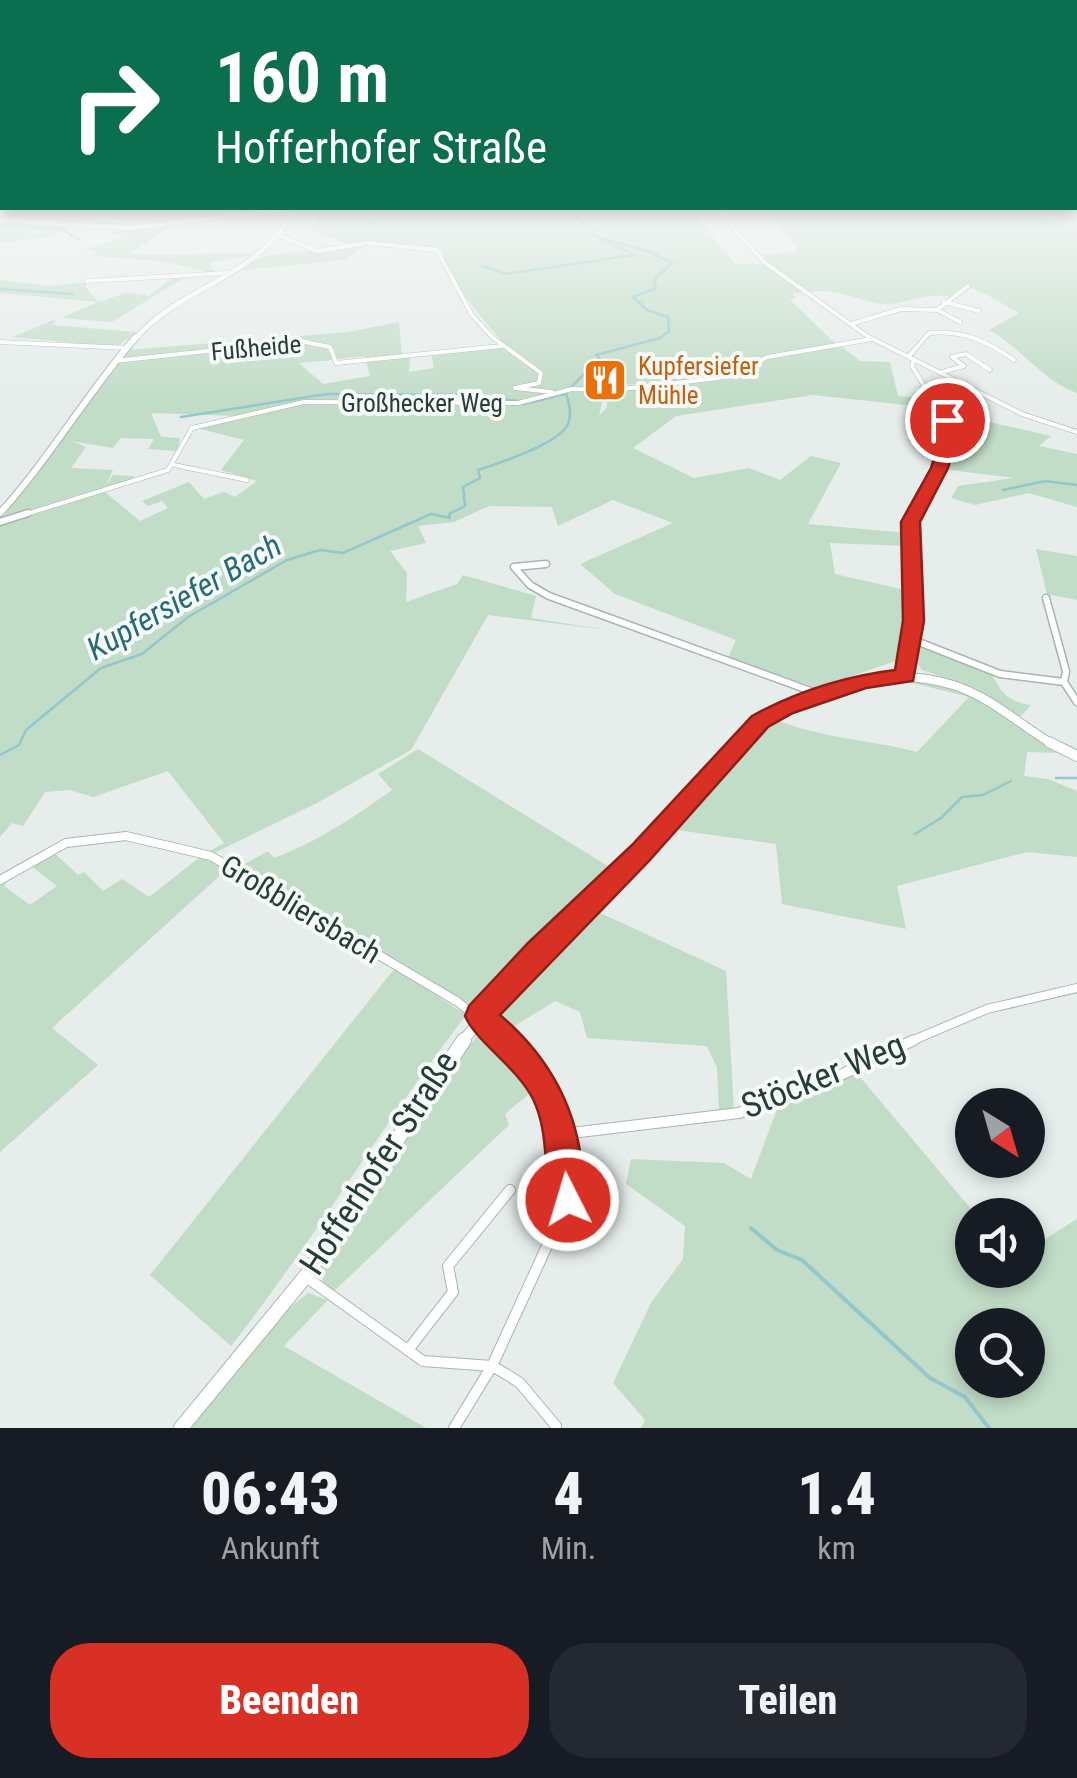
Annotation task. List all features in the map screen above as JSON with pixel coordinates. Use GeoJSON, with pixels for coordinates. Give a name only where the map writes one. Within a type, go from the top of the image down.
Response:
{"type":"FeatureCollection","features":[{"type":"Feature","properties":{"kind":"street"},"geometry":{"type":"LineString","coordinates":[[0,513],[22,491],[127,348],[172,307],[235,270]]}},
{"type":"Feature","properties":{"kind":"street"},"geometry":{"type":"LineString","coordinates":[[444,270],[447,280],[502,346],[542,373],[540,383],[515,388],[563,391]]}},
{"type":"Feature","properties":{"kind":"street"},"geometry":{"type":"LineString","coordinates":[[777,270],[872,339],[1022,414],[1077,432]]}},
{"type":"Feature","properties":{"kind":"street"},"geometry":{"type":"LineString","coordinates":[[87,281],[102,284],[227,274]]}},
{"type":"Feature","properties":{"kind":"street"},"geometry":{"type":"LineString","coordinates":[[937,310],[968,286]]}},
{"type":"Feature","properties":{"kind":"street"},"geometry":{"type":"LineString","coordinates":[[944,302],[979,311]]}},
{"type":"Feature","properties":{"kind":"street"},"geometry":{"type":"LineString","coordinates":[[850,324],[901,309],[937,310],[960,322]]}},
{"type":"Feature","properties":{"kind":"street"},"geometry":{"type":"LineString","coordinates":[[924,326],[931,332],[977,336],[1014,360]]}},
{"type":"Feature","properties":{"kind":"street"},"geometry":{"type":"LineString","coordinates":[[905,676],[914,605],[910,522],[937,474],[951,430],[919,385],[912,366],[912,358],[931,332]]}},
{"type":"Feature","properties":{"kind":"street"},"geometry":{"type":"LineString","coordinates":[[0,342],[18,339],[127,348]]}},
{"type":"Feature","properties":{"kind":"street","name":"Großhecker Weg"},"geometry":{"type":"LineString","coordinates":[[174,464],[182,437],[192,428],[288,405],[505,404],[563,391],[705,381],[768,356],[872,339]]}},
{"type":"Feature","properties":{"kind":"street","name":"Fußheide"},"geometry":{"type":"LineString","coordinates":[[115,361],[301,341],[330,347],[336,363],[344,366],[382,356],[502,346]]}},
{"type":"Feature","properties":{"kind":"street"},"geometry":{"type":"LineString","coordinates":[[941,372],[964,366],[952,357],[962,355],[985,368]]}},
{"type":"Feature","properties":{"kind":"street"},"geometry":{"type":"LineString","coordinates":[[0,522],[174,464],[248,480]]}},
{"type":"Feature","properties":{"kind":"street"},"geometry":{"type":"LineString","coordinates":[[546,564],[514,567],[530,585],[550,596],[820,695]]}},
{"type":"Feature","properties":{"kind":"street"},"geometry":{"type":"LineString","coordinates":[[1046,598],[1066,671],[1064,682],[1077,702]]}},
{"type":"Feature","properties":{"kind":"street"},"geometry":{"type":"LineString","coordinates":[[911,638],[1000,674],[1064,682]]}},
{"type":"Feature","properties":{"kind":"street","name":"Hofferhofer Straße"},"geometry":{"type":"LineString","coordinates":[[181,1428],[252,1348],[305,1277],[480,1016],[538,951],[640,853],[740,738],[770,715],[866,680],[905,676],[971,692],[1044,740],[1077,756]]}},
{"type":"Feature","properties":{"kind":"street","name":"Großbliersbach"},"geometry":{"type":"LineString","coordinates":[[0,880],[66,844],[126,836],[211,856],[480,1016],[513,1045],[545,1088],[563,1134],[566,1205],[492,1366]]}},
{"type":"Feature","properties":{"kind":"street","name":"Stöcker Weg"},"geometry":{"type":"LineString","coordinates":[[563,1134],[738,1114],[832,1078],[967,1013],[1077,988]]}},
{"type":"Feature","properties":{"kind":"street"},"geometry":{"type":"LineString","coordinates":[[408,1350],[453,1292],[448,1266],[510,1190]]}},
{"type":"Feature","properties":{"kind":"street"},"geometry":{"type":"LineString","coordinates":[[305,1277],[423,1361],[492,1366],[520,1383],[556,1426]]}},
{"type":"Feature","properties":{"kind":"street"},"geometry":{"type":"LineString","coordinates":[[454,1428],[492,1366]]}},
{"type":"Feature","properties":{"kind":"green space"},"geometry":{"type":"Polygon","coordinates":[[[445,270],[776,270],[806,291],[792,294],[796,298],[790,300],[838,346],[767,356],[705,379],[623,385],[621,379],[601,375],[593,388],[605,390],[599,416],[607,407],[608,391],[720,379],[770,357],[842,347],[860,361],[890,362],[898,396],[926,398],[934,408],[813,395],[676,416],[633,448],[694,478],[749,468],[780,480],[811,456],[841,463],[808,524],[907,533],[907,546],[830,543],[835,574],[910,591],[906,637],[895,661],[818,688],[728,658],[736,640],[615,594],[580,564],[673,523],[613,500],[558,526],[552,507],[489,506],[454,522],[418,526],[426,543],[390,551],[407,573],[406,602],[457,584],[463,575],[536,596],[531,618],[608,630],[488,615],[411,750],[317,803],[214,853],[210,851],[224,843],[168,771],[93,797],[70,790],[45,792],[23,826],[12,823],[0,837],[0,525],[105,492],[140,521],[168,508],[162,501],[148,506],[142,501],[189,482],[204,499],[224,492],[235,497],[257,481],[221,470],[244,440],[197,428],[240,416],[151,413],[161,437],[180,438],[177,451],[148,449],[154,439],[121,438],[113,448],[72,441],[86,447],[71,468],[113,470],[106,485],[113,475],[134,476],[131,481],[0,521],[127,350],[348,332],[399,322],[402,355],[393,356],[410,357],[409,372],[434,368],[432,356],[505,346],[445,270]],[[327,345],[334,360],[299,363],[323,384],[370,376],[365,356],[337,359],[334,348],[327,345]]]}},
{"type":"Feature","properties":{"kind":"green space"},"geometry":{"type":"Polygon","coordinates":[[[776,270],[1077,270],[1077,393],[1053,380],[989,330],[1019,313],[973,288],[965,286],[950,297],[885,304],[830,291],[811,292],[776,270]]]}},
{"type":"Feature","properties":{"kind":"green space"},"geometry":{"type":"Polygon","coordinates":[[[187,276],[112,322],[61,318],[126,293],[149,296],[172,278],[187,276]]]}},
{"type":"Feature","properties":{"kind":"green space"},"geometry":{"type":"Polygon","coordinates":[[[0,280],[50,286],[89,282],[85,286],[98,302],[0,293],[0,280]]]}},
{"type":"Feature","properties":{"kind":"green space"},"geometry":{"type":"Polygon","coordinates":[[[56,319],[52,325],[136,332],[117,347],[13,337],[56,319]]]}},
{"type":"Feature","properties":{"kind":"green space"},"geometry":{"type":"Polygon","coordinates":[[[952,422],[989,422],[1051,436],[1039,446],[1077,454],[1077,507],[1029,493],[975,505],[951,498],[958,486],[1014,478],[943,469],[952,422]]]}},
{"type":"Feature","properties":{"kind":"green space"},"geometry":{"type":"Polygon","coordinates":[[[1036,549],[1077,556],[1077,600],[1047,594],[1036,549]]]}},
{"type":"Feature","properties":{"kind":"green space"},"geometry":{"type":"Polygon","coordinates":[[[921,644],[992,674],[1007,696],[1031,705],[1020,717],[972,687],[922,670],[911,656],[915,645],[921,644]]]}},
{"type":"Feature","properties":{"kind":"green space"},"geometry":{"type":"Polygon","coordinates":[[[915,679],[970,694],[1062,753],[1027,752],[1024,776],[1048,779],[1077,791],[1077,857],[1027,852],[897,886],[906,929],[782,904],[776,844],[670,829],[749,734],[773,718],[826,735],[917,752],[969,697],[905,681],[873,684],[915,679]]]}},
{"type":"Feature","properties":{"kind":"green space"},"geometry":{"type":"Polygon","coordinates":[[[808,689],[814,693],[759,717],[736,736],[587,900],[581,896],[492,979],[473,1006],[285,899],[239,867],[268,851],[274,858],[350,819],[392,790],[378,774],[418,749],[611,868],[749,717],[808,689]]]}},
{"type":"Feature","properties":{"kind":"green space"},"geometry":{"type":"Polygon","coordinates":[[[653,844],[658,846],[596,911],[726,971],[734,1111],[719,1111],[717,1068],[707,1046],[587,1038],[580,1012],[555,1001],[508,1030],[496,1019],[495,1010],[653,844]]]}},
{"type":"Feature","properties":{"kind":"green space"},"geometry":{"type":"Polygon","coordinates":[[[53,852],[78,875],[84,872],[103,891],[122,879],[149,897],[200,857],[227,869],[52,1028],[98,1065],[0,1152],[0,881],[12,874],[4,886],[30,905],[57,886],[30,865],[53,852]]]}},
{"type":"Feature","properties":{"kind":"green space"},"geometry":{"type":"Polygon","coordinates":[[[395,968],[466,1015],[231,1346],[150,1275],[395,968]]]}},
{"type":"Feature","properties":{"kind":"green space"},"geometry":{"type":"Polygon","coordinates":[[[481,1031],[499,1039],[536,1088],[505,1114],[509,1125],[333,1292],[323,1285],[320,1263],[407,1127],[481,1031]]]}},
{"type":"Feature","properties":{"kind":"green space"},"geometry":{"type":"Polygon","coordinates":[[[855,1071],[962,1198],[955,1198],[955,1288],[1045,1288],[1045,1239],[1077,1219],[1077,1428],[641,1428],[645,1420],[613,1383],[651,1303],[683,1259],[685,1226],[626,1184],[631,1159],[724,1163],[751,1179],[780,1101],[855,1071]]]}},
{"type":"Feature","properties":{"kind":"green space"},"geometry":{"type":"Polygon","coordinates":[[[308,1293],[328,1300],[284,1346],[426,1428],[187,1428],[284,1312],[308,1293]]]}},
{"type":"Feature","properties":{"kind":"waterway"},"geometry":{"type":"LineString","coordinates":[[493,270],[506,274],[535,270]]}},
{"type":"Feature","properties":{"kind":"waterway","name":"Kupfersiefer Bach"},"geometry":{"type":"LineString","coordinates":[[572,386],[600,359],[596,355],[660,338],[669,331],[668,317],[647,310],[633,297],[656,288],[654,280],[665,270]]}},
{"type":"Feature","properties":{"kind":"waterway"},"geometry":{"type":"LineString","coordinates":[[0,289],[73,294]]}},
{"type":"Feature","properties":{"kind":"waterway","name":"Kupfersiefer Bach"},"geometry":{"type":"LineString","coordinates":[[0,755],[19,745],[26,730],[101,668],[142,654],[188,617],[287,560],[320,550],[343,553],[431,514],[450,518],[449,514],[465,506],[463,487],[480,478],[478,470],[528,452],[562,431],[570,416],[566,393]]}},
{"type":"Feature","properties":{"kind":"waterway"},"geometry":{"type":"LineString","coordinates":[[181,417],[327,394],[464,395],[518,401]]}},
{"type":"Feature","properties":{"kind":"waterway"},"geometry":{"type":"LineString","coordinates":[[524,404],[565,394]]}},
{"type":"Feature","properties":{"kind":"waterway"},"geometry":{"type":"LineString","coordinates":[[1003,490],[1045,481],[1077,485]]}},
{"type":"Feature","properties":{"kind":"waterway"},"geometry":{"type":"LineString","coordinates":[[1056,778],[1077,778]]}},
{"type":"Feature","properties":{"kind":"waterway"},"geometry":{"type":"LineString","coordinates":[[915,834],[941,818],[962,797],[983,795],[1011,781]]}},
{"type":"Feature","properties":{"kind":"waterway"},"geometry":{"type":"LineString","coordinates":[[751,1228],[777,1250],[802,1260],[930,1378],[965,1397],[989,1428]]}},
{"type":"Feature","properties":{"kind":"place","name":"Kupfersiefer Mühle"},"geometry":{"type":"Point","coordinates":[605,380]}},
{"type":"Feature","properties":{"kind":"route"},"geometry":{"type":"LineString","coordinates":[[568,1200],[563,1134],[545,1088],[513,1045],[480,1016],[538,951],[640,853],[740,738],[760,721],[786,707],[864,681],[905,676],[914,621],[910,522],[940,468],[951,430],[947,420]]}}]}
